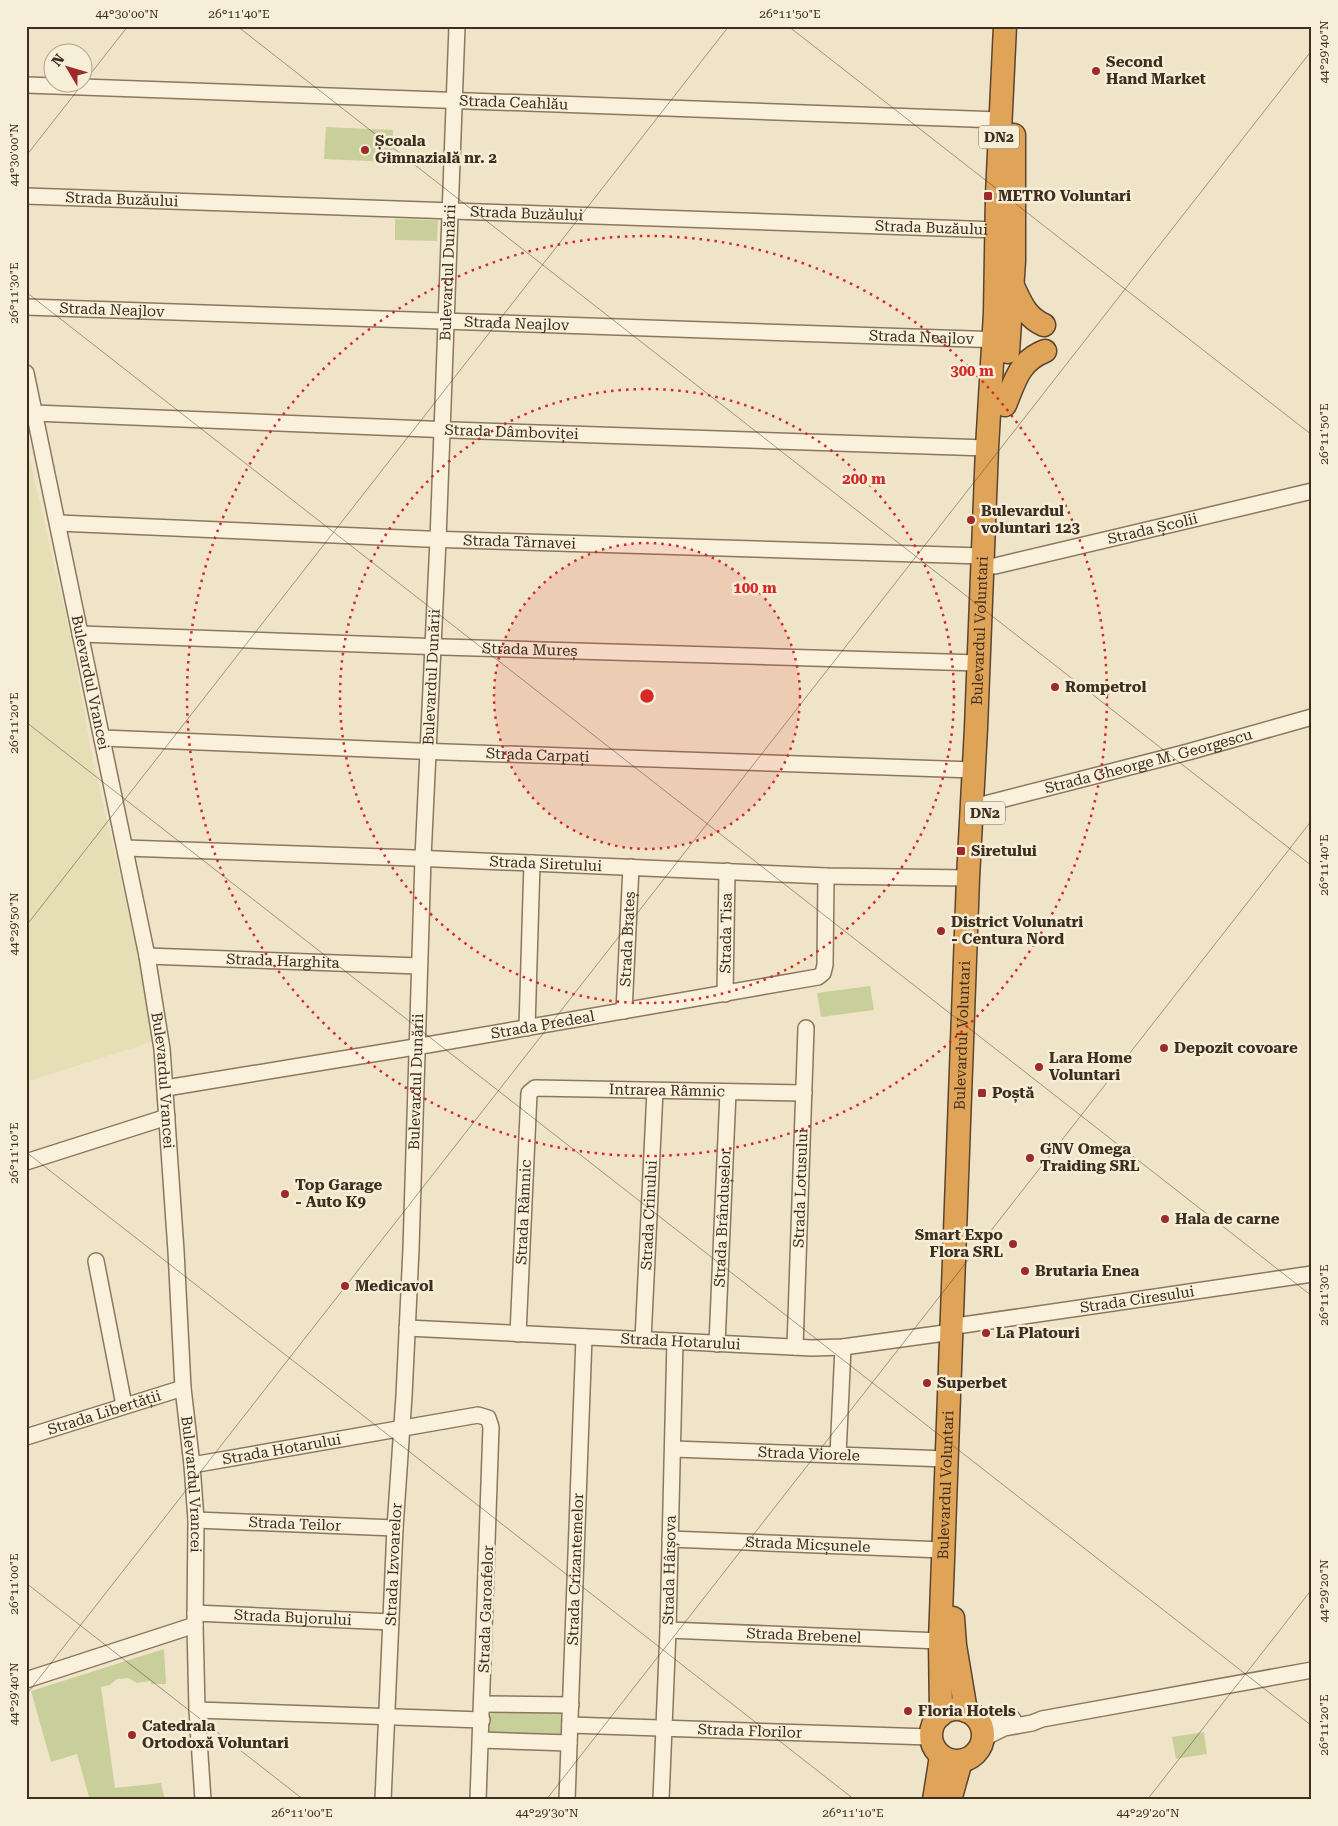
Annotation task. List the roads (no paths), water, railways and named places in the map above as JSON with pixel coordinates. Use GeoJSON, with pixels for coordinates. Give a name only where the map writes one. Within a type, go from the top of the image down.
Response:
{"type":"FeatureCollection","features":[{"type":"Feature","properties":{"kind":"highway","name":"Bulevardul Voluntari"},"geometry":{"type":"LineString","coordinates":[[975,1723],[955,1645],[952,1599],[968,878],[979,663],[1005,405],[997,230],[1005,26]]}},
{"type":"Feature","properties":{"kind":"highway","name":"Bulevardul Voluntari"},"geometry":{"type":"LineString","coordinates":[[950,1800],[944,1751],[935,1721],[941,1715],[940,1641],[946,1459],[978,1052],[989,561],[987,448],[1001,340],[1013,285],[1014,117],[1018,26]]}},
{"type":"Feature","properties":{"kind":"highway"},"geometry":{"type":"LineString","coordinates":[[1013,285],[1027,313],[1037,322],[1044,325]]}},
{"type":"Feature","properties":{"kind":"highway"},"geometry":{"type":"LineString","coordinates":[[1005,405],[1024,364],[1045,351]]}},
{"type":"Feature","properties":{"kind":"highway"},"geometry":{"type":"LineString","coordinates":[[941,1715],[953,1710],[975,1723],[980,1747],[969,1758],[944,1751]]}},
{"type":"Feature","properties":{"kind":"highway","name":"Bulevardul Voluntari"},"geometry":{"type":"LineString","coordinates":[[934,1800],[944,1751]]}},
{"type":"Feature","properties":{"kind":"street","name":"Bulevardul Dunării"},"geometry":{"type":"LineString","coordinates":[[407,1328],[423,858],[438,540],[458,26]]}},
{"type":"Feature","properties":{"kind":"street","name":"Strada Ceahlău"},"geometry":{"type":"LineString","coordinates":[[26,85],[1000,120]]}},
{"type":"Feature","properties":{"kind":"street","name":"Strada Buzăului"},"geometry":{"type":"LineString","coordinates":[[26,196],[997,230]]}},
{"type":"Feature","properties":{"kind":"street","name":"Strada Neajlov"},"geometry":{"type":"LineString","coordinates":[[26,307],[1001,340]]}},
{"type":"Feature","properties":{"kind":"street","name":"Bulevardul Vrancei"},"geometry":{"type":"LineString","coordinates":[[26,373],[147,956],[162,1048],[166,1088],[183,1388],[196,1520],[195,1619],[197,1710],[202,1800]]}},
{"type":"Feature","properties":{"kind":"street","name":"Strada Dâmboviței"},"geometry":{"type":"LineString","coordinates":[[34,413],[442,430],[987,448]]}},
{"type":"Feature","properties":{"kind":"street","name":"Strada Școlii"},"geometry":{"type":"LineString","coordinates":[[989,561],[1312,491]]}},
{"type":"Feature","properties":{"kind":"street","name":"Strada Târnavei"},"geometry":{"type":"LineString","coordinates":[[58,523],[989,561]]}},
{"type":"Feature","properties":{"kind":"street","name":"Strada Mureș"},"geometry":{"type":"LineString","coordinates":[[80,634],[432,647],[979,663]]}},
{"type":"Feature","properties":{"kind":"street","name":"Strada Gheorge M. Georgescu"},"geometry":{"type":"LineString","coordinates":[[985,804],[1188,752],[1312,717]]}},
{"type":"Feature","properties":{"kind":"street","name":"Strada Carpați"},"geometry":{"type":"LineString","coordinates":[[102,738],[428,752],[974,770]]}},
{"type":"Feature","properties":{"kind":"street","name":"Strada Siretului"},"geometry":{"type":"LineString","coordinates":[[125,848],[423,858],[826,876],[968,878]]}},
{"type":"Feature","properties":{"kind":"street"},"geometry":{"type":"LineString","coordinates":[[526,1028],[532,863]]}},
{"type":"Feature","properties":{"kind":"street","name":"Strada Brateș"},"geometry":{"type":"LineString","coordinates":[[624,1011],[631,867]]}},
{"type":"Feature","properties":{"kind":"street","name":"Strada Tisa"},"geometry":{"type":"LineString","coordinates":[[724,994],[727,871]]}},
{"type":"Feature","properties":{"kind":"street","name":"Strada Predeal"},"geometry":{"type":"LineString","coordinates":[[166,1088],[418,1047],[818,977],[823,973],[825,965],[826,876]]}},
{"type":"Feature","properties":{"kind":"street","name":"Strada Harghita"},"geometry":{"type":"LineString","coordinates":[[147,956],[419,966]]}},
{"type":"Feature","properties":{"kind":"street","name":"Strada Lotusului"},"geometry":{"type":"LineString","coordinates":[[795,1348],[806,1028]]}},
{"type":"Feature","properties":{"kind":"street","name":"Intrarea Râmnic"},"geometry":{"type":"LineString","coordinates":[[531,1090],[536,1088],[804,1093]]}},
{"type":"Feature","properties":{"kind":"street","name":"Strada Râmnic"},"geometry":{"type":"LineString","coordinates":[[518,1334],[528,1093],[531,1090]]}},
{"type":"Feature","properties":{"kind":"street","name":"Strada Crinului"},"geometry":{"type":"LineString","coordinates":[[643,1340],[654,1091]]}},
{"type":"Feature","properties":{"kind":"street","name":"Strada Brândușelor"},"geometry":{"type":"LineString","coordinates":[[717,1344],[728,1092]]}},
{"type":"Feature","properties":{"kind":"street"},"geometry":{"type":"LineString","coordinates":[[26,1162],[167,1117]]}},
{"type":"Feature","properties":{"kind":"street"},"geometry":{"type":"LineString","coordinates":[[96,1261],[124,1405]]}},
{"type":"Feature","properties":{"kind":"street","name":"Strada Ciresului"},"geometry":{"type":"LineString","coordinates":[[957,1329],[1312,1274]]}},
{"type":"Feature","properties":{"kind":"street","name":"Strada Hotarului"},"geometry":{"type":"LineString","coordinates":[[407,1328],[795,1348],[843,1347],[957,1329]]}},
{"type":"Feature","properties":{"kind":"street","name":"Strada Izvoarelor"},"geometry":{"type":"LineString","coordinates":[[383,1800],[394,1528],[407,1328]]}},
{"type":"Feature","properties":{"kind":"street","name":"Strada Crizantemelor"},"geometry":{"type":"LineString","coordinates":[[567,1800],[584,1337]]}},
{"type":"Feature","properties":{"kind":"street","name":"Strada Hârșova"},"geometry":{"type":"LineString","coordinates":[[661,1800],[668,1630],[675,1342]]}},
{"type":"Feature","properties":{"kind":"street"},"geometry":{"type":"LineString","coordinates":[[838,1455],[843,1347]]}},
{"type":"Feature","properties":{"kind":"street","name":"Strada Libertății"},"geometry":{"type":"LineString","coordinates":[[26,1437],[183,1388]]}},
{"type":"Feature","properties":{"kind":"street","name":"Strada Hotarului"},"geometry":{"type":"LineString","coordinates":[[192,1465],[478,1415],[484,1415],[488,1418]]}},
{"type":"Feature","properties":{"kind":"street","name":"Strada Garoafelor"},"geometry":{"type":"LineString","coordinates":[[478,1800],[483,1704],[491,1427],[488,1418]]}},
{"type":"Feature","properties":{"kind":"street","name":"Strada Viorele"},"geometry":{"type":"LineString","coordinates":[[673,1449],[946,1459]]}},
{"type":"Feature","properties":{"kind":"street","name":"Strada Teilor"},"geometry":{"type":"LineString","coordinates":[[196,1520],[394,1528]]}},
{"type":"Feature","properties":{"kind":"street","name":"Strada Micșunele"},"geometry":{"type":"LineString","coordinates":[[670,1538],[943,1550]]}},
{"type":"Feature","properties":{"kind":"street"},"geometry":{"type":"LineString","coordinates":[[26,1680],[195,1619]]}},
{"type":"Feature","properties":{"kind":"street","name":"Strada Bujorului"},"geometry":{"type":"LineString","coordinates":[[195,1619],[391,1622]]}},
{"type":"Feature","properties":{"kind":"street","name":"Strada Brebenel"},"geometry":{"type":"LineString","coordinates":[[668,1630],[940,1641]]}},
{"type":"Feature","properties":{"kind":"street"},"geometry":{"type":"LineString","coordinates":[[975,1723],[1031,1716],[1042,1719],[1312,1670]]}},
{"type":"Feature","properties":{"kind":"street"},"geometry":{"type":"LineString","coordinates":[[483,1704],[570,1705]]}},
{"type":"Feature","properties":{"kind":"street"},"geometry":{"type":"LineString","coordinates":[[197,1710],[482,1720]]}},
{"type":"Feature","properties":{"kind":"street","name":"Strada Florilor"},"geometry":{"type":"LineString","coordinates":[[570,1725],[663,1728],[944,1751]]}},
{"type":"Feature","properties":{"kind":"street"},"geometry":{"type":"LineString","coordinates":[[481,1740],[569,1743]]}},
{"type":"Feature","properties":{"kind":"place","name":"Second Hand Market"},"geometry":{"type":"Point","coordinates":[1096,71]}},
{"type":"Feature","properties":{"kind":"place","name":"Școala Gimnazială nr. 2"},"geometry":{"type":"Point","coordinates":[365,150]}},
{"type":"Feature","properties":{"kind":"place","name":"METRO Voluntari"},"geometry":{"type":"Point","coordinates":[988,196]}},
{"type":"Feature","properties":{"kind":"place","name":"Bulevardul voluntari 123"},"geometry":{"type":"Point","coordinates":[971,520]}},
{"type":"Feature","properties":{"kind":"place","name":"Rompetrol"},"geometry":{"type":"Point","coordinates":[1055,687]}},
{"type":"Feature","properties":{"kind":"place","name":"Siretului"},"geometry":{"type":"Point","coordinates":[961,851]}},
{"type":"Feature","properties":{"kind":"place","name":"District Volunatri - Centura Nord"},"geometry":{"type":"Point","coordinates":[941,931]}},
{"type":"Feature","properties":{"kind":"place","name":"Depozit covoare"},"geometry":{"type":"Point","coordinates":[1164,1048]}},
{"type":"Feature","properties":{"kind":"place","name":"Lara Home Voluntari"},"geometry":{"type":"Point","coordinates":[1039,1067]}},
{"type":"Feature","properties":{"kind":"place","name":"Poștă"},"geometry":{"type":"Point","coordinates":[982,1093]}},
{"type":"Feature","properties":{"kind":"place","name":"GNV Omega Traiding SRL"},"geometry":{"type":"Point","coordinates":[1030,1158]}},
{"type":"Feature","properties":{"kind":"place","name":"Top Garage - Auto K9"},"geometry":{"type":"Point","coordinates":[285,1194]}},
{"type":"Feature","properties":{"kind":"place","name":"Hala de carne"},"geometry":{"type":"Point","coordinates":[1165,1219]}},
{"type":"Feature","properties":{"kind":"place","name":"Smart Expo Flora SRL"},"geometry":{"type":"Point","coordinates":[1013,1244]}},
{"type":"Feature","properties":{"kind":"place","name":"Brutaria Enea"},"geometry":{"type":"Point","coordinates":[1025,1271]}},
{"type":"Feature","properties":{"kind":"place","name":"Medicavol"},"geometry":{"type":"Point","coordinates":[345,1286]}},
{"type":"Feature","properties":{"kind":"place","name":"La Platouri"},"geometry":{"type":"Point","coordinates":[986,1333]}},
{"type":"Feature","properties":{"kind":"place","name":"Superbet"},"geometry":{"type":"Point","coordinates":[927,1383]}},
{"type":"Feature","properties":{"kind":"place","name":"Floria Hotels"},"geometry":{"type":"Point","coordinates":[908,1711]}},
{"type":"Feature","properties":{"kind":"place","name":"Catedrala Ortodoxă Voluntari"},"geometry":{"type":"Point","coordinates":[132,1735]}}]}
